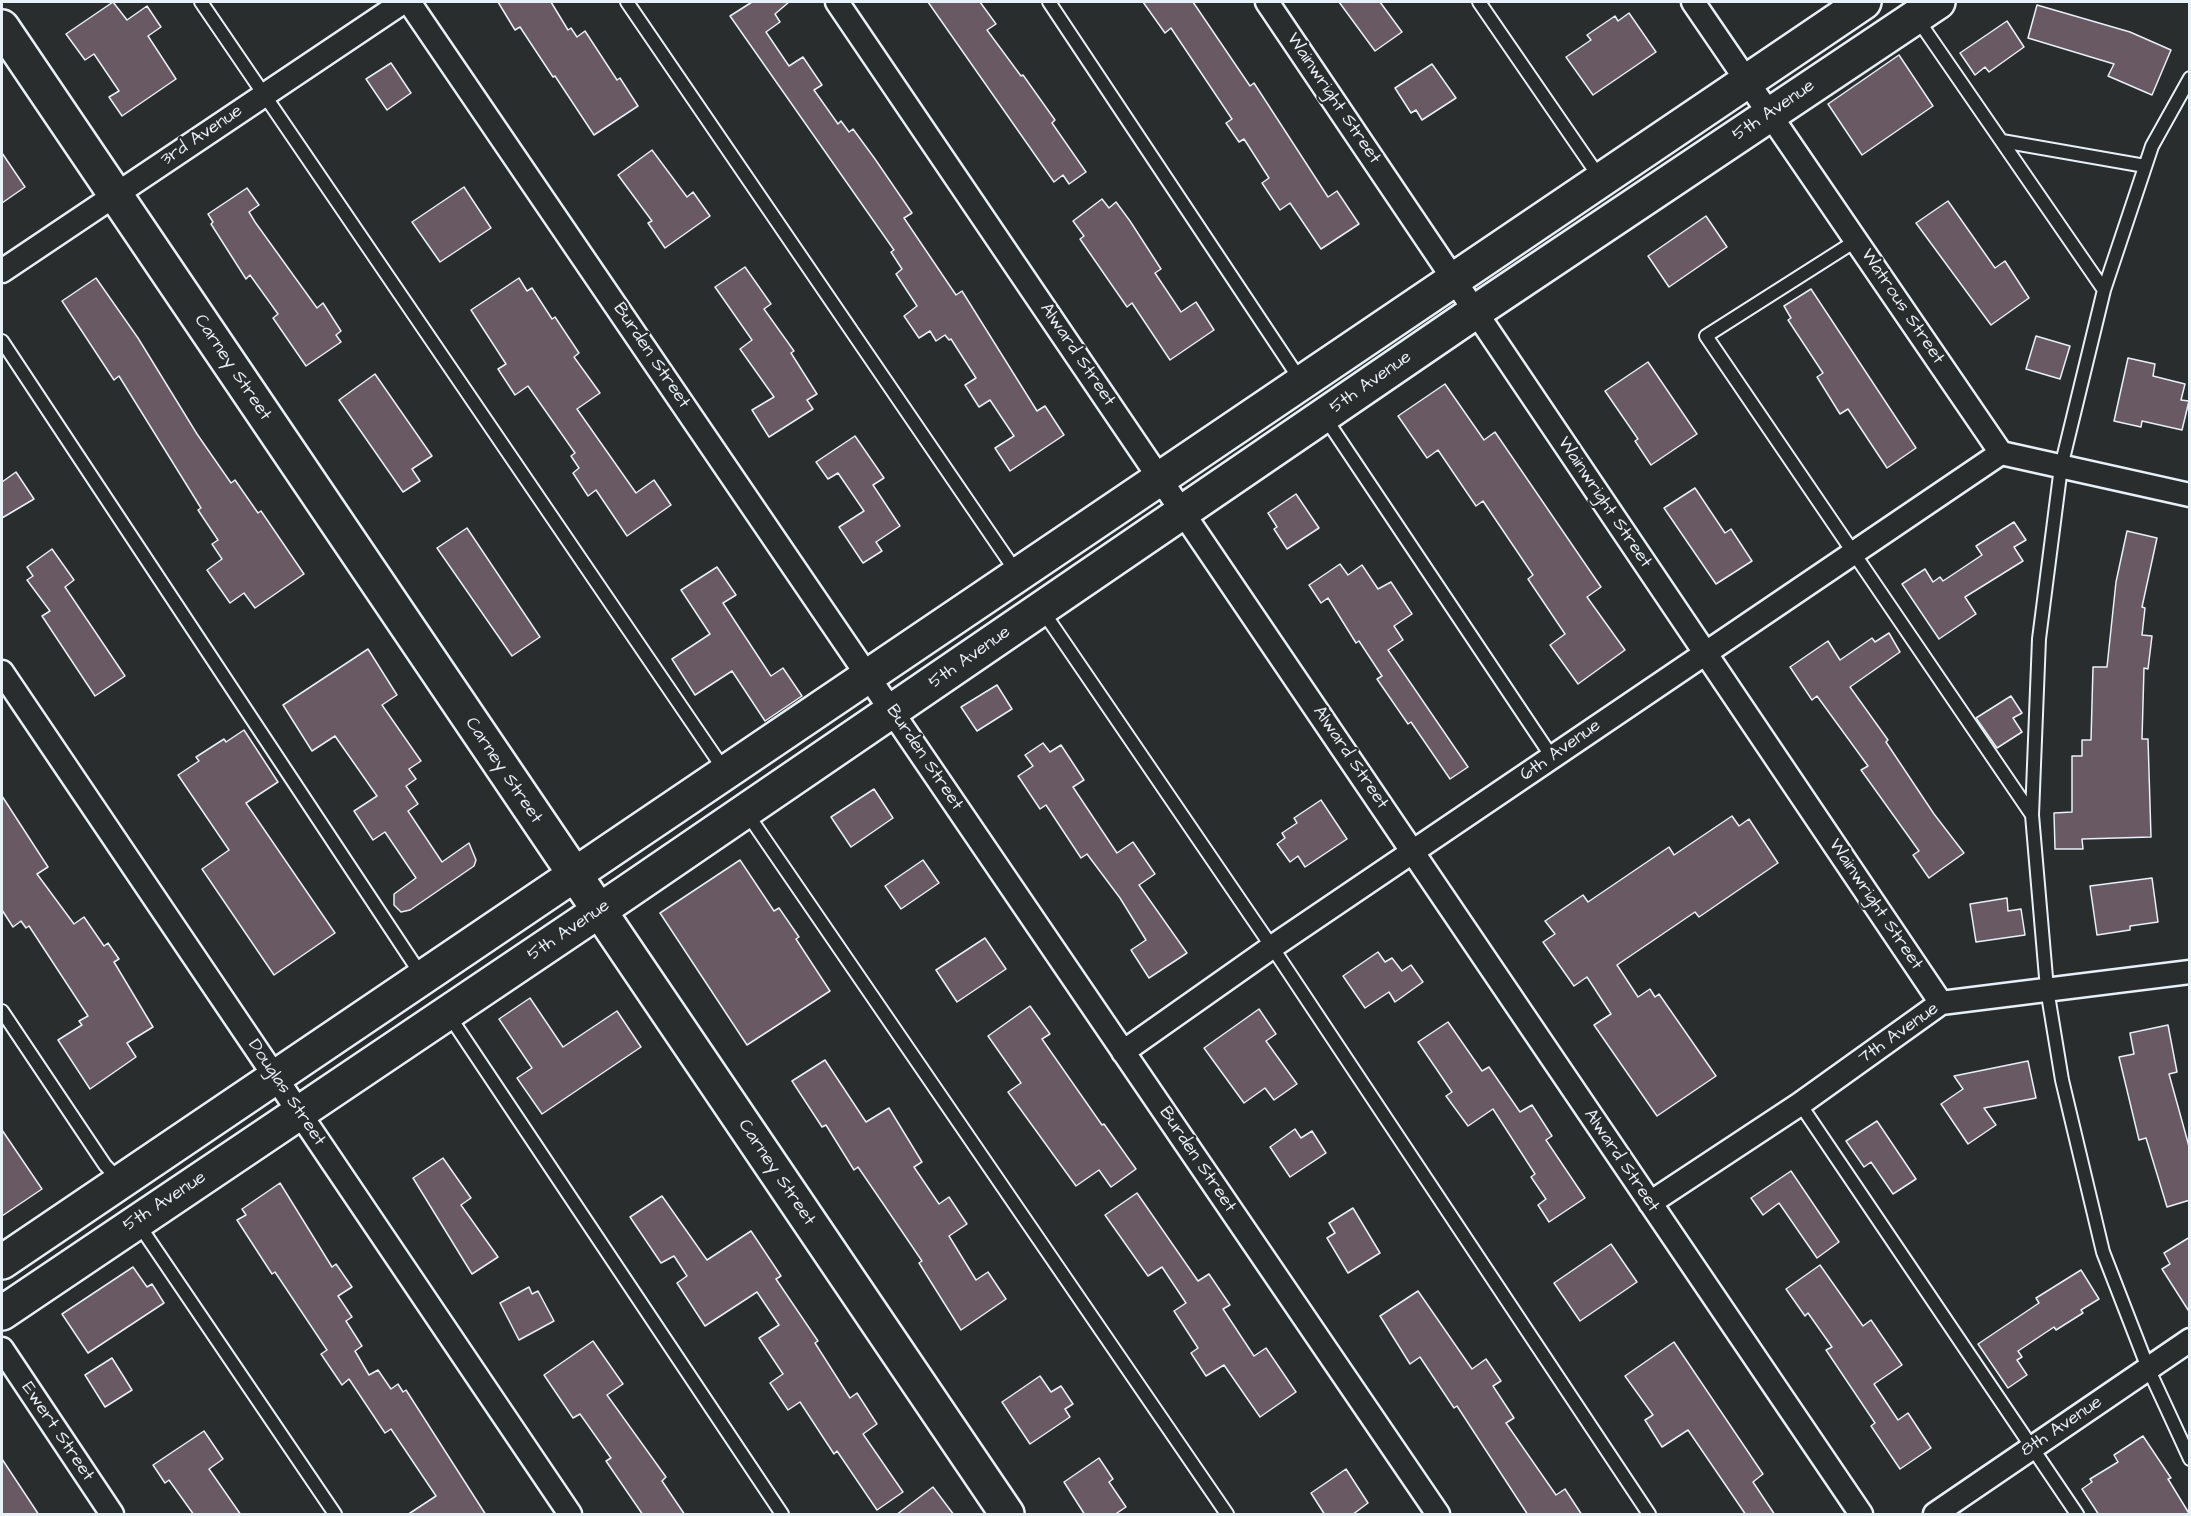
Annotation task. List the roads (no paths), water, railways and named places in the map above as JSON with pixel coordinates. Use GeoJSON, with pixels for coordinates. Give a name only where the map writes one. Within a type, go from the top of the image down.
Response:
{"type":"FeatureCollection","features":[{"type":"Feature","properties":{"kind":"main road"},"geometry":{"type":"LineString","coordinates":[[2,1262],[1160,476],[1864,2]]}},
{"type":"Feature","properties":{"kind":"main road","name":"5th Avenue"},"geometry":{"type":"LineString","coordinates":[[2,1313],[136,1220],[299,1114],[599,911],[1475,312],[1927,9]]}},
{"type":"Feature","properties":{"kind":"main road","name":"Carney Street"},"geometry":{"type":"LineString","coordinates":[[2,27],[1007,1515]]}},
{"type":"Feature","properties":{"kind":"street","name":"3rd Avenue"},"geometry":{"type":"LineString","coordinates":[[2,271],[403,2]]}},
{"type":"Feature","properties":{"kind":"street","name":"Burden Street"},"geometry":{"type":"LineString","coordinates":[[409,2],[1438,1515]]}},
{"type":"Feature","properties":{"kind":"street","name":"Alward Street"},"geometry":{"type":"LineString","coordinates":[[837,2],[1184,511],[1861,1515]]}},
{"type":"Feature","properties":{"kind":"street","name":"Wainwright Street"},"geometry":{"type":"LineString","coordinates":[[1267,2],[1941,1003]]}},
{"type":"Feature","properties":{"kind":"street","name":"Watrous Street"},"geometry":{"type":"LineString","coordinates":[[1693,2],[2001,453]]}},
{"type":"Feature","properties":{"kind":"street"},"geometry":{"type":"LineString","coordinates":[[2001,453],[2190,495]]}},
{"type":"Feature","properties":{"kind":"street","name":"6th Avenue"},"geometry":{"type":"LineString","coordinates":[[1123,1052],[1272,947],[1414,853],[1704,653],[2001,453]]}},
{"type":"Feature","properties":{"kind":"street","name":"Douglas Street"},"geometry":{"type":"LineString","coordinates":[[2,672],[570,1515]]}},
{"type":"Feature","properties":{"kind":"street","name":"7th Avenue"},"geometry":{"type":"LineString","coordinates":[[1650,1203],[1800,1104],[1941,1003],[2190,972]]}},
{"type":"Feature","properties":{"kind":"street","name":"8th Avenue"},"geometry":{"type":"LineString","coordinates":[[1935,1515],[2190,1340]]}},
{"type":"Feature","properties":{"kind":"street","name":"Ewert Street"},"geometry":{"type":"LineString","coordinates":[[2,1349],[112,1515]]}},
{"type":"Feature","properties":{"kind":"lane"},"geometry":{"type":"LineString","coordinates":[[201,2],[266,93],[725,772]]}},
{"type":"Feature","properties":{"kind":"lane"},"geometry":{"type":"LineString","coordinates":[[627,2],[1018,574]]}},
{"type":"Feature","properties":{"kind":"lane"},"geometry":{"type":"LineString","coordinates":[[1049,2],[1302,382]]}},
{"type":"Feature","properties":{"kind":"lane"},"geometry":{"type":"LineString","coordinates":[[1479,2],[1601,179]]}},
{"type":"Feature","properties":{"kind":"lane"},"geometry":{"type":"LineString","coordinates":[[1927,9],[2002,141],[2104,290]]}},
{"type":"Feature","properties":{"kind":"lane"},"geometry":{"type":"LineString","coordinates":[[2190,78],[2152,146],[2145,166],[2104,290],[2061,467],[2039,639],[2032,815],[2047,989],[2062,1080],[2103,1252],[2148,1368],[2190,1459]]}},
{"type":"Feature","properties":{"kind":"lane"},"geometry":{"type":"LineString","coordinates":[[2002,141],[2145,166]]}},
{"type":"Feature","properties":{"kind":"lane"},"geometry":{"type":"LineString","coordinates":[[1857,240],[1706,336],[2032,815]]}},
{"type":"Feature","properties":{"kind":"lane"},"geometry":{"type":"LineString","coordinates":[[2,341],[423,977]]}},
{"type":"Feature","properties":{"kind":"lane"},"geometry":{"type":"LineString","coordinates":[[1324,416],[1552,757]]}},
{"type":"Feature","properties":{"kind":"lane"},"geometry":{"type":"LineString","coordinates":[[1042,609],[1272,947],[1649,1515]]}},
{"type":"Feature","properties":{"kind":"lane"},"geometry":{"type":"LineString","coordinates":[[745,811],[1227,1515]]}},
{"type":"Feature","properties":{"kind":"lane"},"geometry":{"type":"LineString","coordinates":[[2,1011],[105,1165],[121,1181]]}},
{"type":"Feature","properties":{"kind":"lane"},"geometry":{"type":"LineString","coordinates":[[447,1013],[783,1515]]}},
{"type":"Feature","properties":{"kind":"lane"},"geometry":{"type":"LineString","coordinates":[[1800,1104],[2077,1515]]}},
{"type":"Feature","properties":{"kind":"lane"},"geometry":{"type":"LineString","coordinates":[[136,1220],[334,1515]]}}]}
